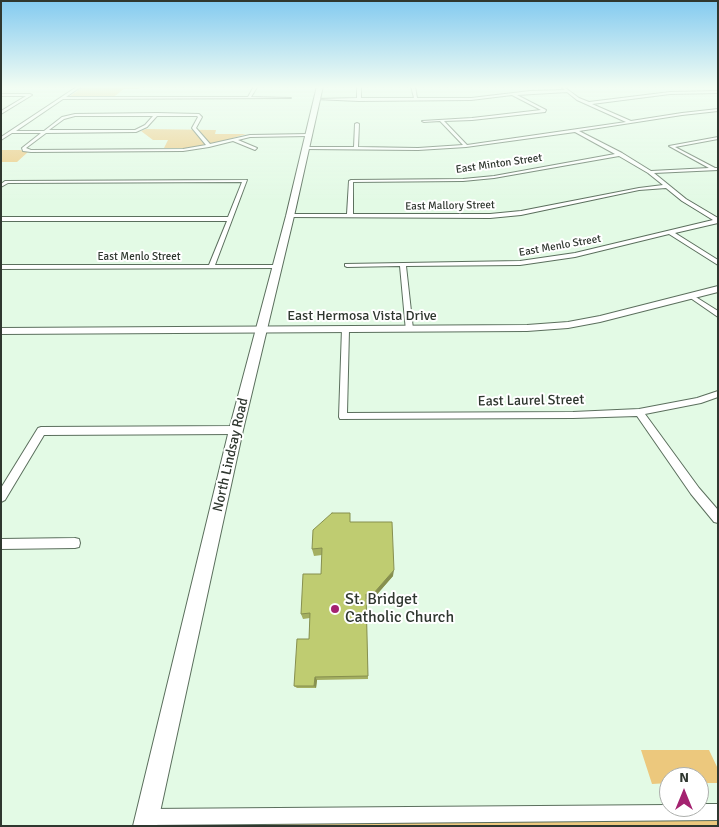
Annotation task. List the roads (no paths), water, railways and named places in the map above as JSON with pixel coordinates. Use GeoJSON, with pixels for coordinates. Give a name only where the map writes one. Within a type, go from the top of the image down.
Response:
{"type":"FeatureCollection","features":[{"type":"Feature","properties":{"kind":"main road","name":"North Lindsay Road"},"geometry":{"type":"LineString","coordinates":[[146,821],[236,430],[311,125]]}},
{"type":"Feature","properties":{"kind":"street"},"geometry":{"type":"LineString","coordinates":[[1,139],[23,125]]}},
{"type":"Feature","properties":{"kind":"street"},"geometry":{"type":"LineString","coordinates":[[55,125],[24,148],[25,150],[168,150],[210,146],[234,140],[309,136]]}},
{"type":"Feature","properties":{"kind":"street"},"geometry":{"type":"LineString","coordinates":[[12,132],[136,131],[147,125]]}},
{"type":"Feature","properties":{"kind":"street"},"geometry":{"type":"LineString","coordinates":[[196,125],[194,128],[210,146]]}},
{"type":"Feature","properties":{"kind":"street"},"geometry":{"type":"LineString","coordinates":[[356,149],[357,125]]}},
{"type":"Feature","properties":{"kind":"street"},"geometry":{"type":"LineString","coordinates":[[445,125],[466,146]]}},
{"type":"Feature","properties":{"kind":"street"},"geometry":{"type":"LineString","coordinates":[[306,148],[356,149],[466,146],[615,125]]}},
{"type":"Feature","properties":{"kind":"street"},"geometry":{"type":"LineString","coordinates":[[576,131],[650,172],[684,200],[718,221]]}},
{"type":"Feature","properties":{"kind":"street"},"geometry":{"type":"LineString","coordinates":[[716,170],[670,146],[718,138]]}},
{"type":"Feature","properties":{"kind":"street"},"geometry":{"type":"LineString","coordinates":[[234,140],[256,149]]}},
{"type":"Feature","properties":{"kind":"street","name":"East Minton Street"},"geometry":{"type":"LineString","coordinates":[[350,216],[351,181],[463,180],[494,177],[620,154]]}},
{"type":"Feature","properties":{"kind":"street"},"geometry":{"type":"LineString","coordinates":[[650,172],[716,170]]}},
{"type":"Feature","properties":{"kind":"street"},"geometry":{"type":"LineString","coordinates":[[1,186],[7,182],[245,181],[212,266]]}},
{"type":"Feature","properties":{"kind":"street","name":"East Mallory Street"},"geometry":{"type":"LineString","coordinates":[[290,216],[490,216],[521,213],[639,189],[667,186]]}},
{"type":"Feature","properties":{"kind":"street"},"geometry":{"type":"LineString","coordinates":[[1,219],[230,219]]}},
{"type":"Feature","properties":{"kind":"street","name":"East Menlo Street"},"geometry":{"type":"LineString","coordinates":[[347,265],[502,264],[538,261],[575,255],[718,221]]}},
{"type":"Feature","properties":{"kind":"street"},"geometry":{"type":"LineString","coordinates":[[669,232],[718,263]]}},
{"type":"Feature","properties":{"kind":"street"},"geometry":{"type":"LineString","coordinates":[[403,265],[409,329]]}},
{"type":"Feature","properties":{"kind":"street","name":"East Menlo Street"},"geometry":{"type":"LineString","coordinates":[[1,267],[278,266]]}},
{"type":"Feature","properties":{"kind":"street","name":"East Hermosa Vista Drive"},"geometry":{"type":"LineString","coordinates":[[1,331],[527,328],[568,324],[718,288]]}},
{"type":"Feature","properties":{"kind":"street"},"geometry":{"type":"LineString","coordinates":[[691,296],[718,315]]}},
{"type":"Feature","properties":{"kind":"street","name":"East Laurel Street"},"geometry":{"type":"LineString","coordinates":[[345,330],[343,417],[573,415],[639,412],[669,408],[718,394]]}},
{"type":"Feature","properties":{"kind":"street"},"geometry":{"type":"LineString","coordinates":[[639,412],[695,491],[718,518]]}},
{"type":"Feature","properties":{"kind":"street"},"geometry":{"type":"LineString","coordinates":[[1,497],[41,431],[236,430]]}},
{"type":"Feature","properties":{"kind":"street"},"geometry":{"type":"LineString","coordinates":[[1,544],[75,543]]}},
{"type":"Feature","properties":{"kind":"street"},"geometry":{"type":"LineString","coordinates":[[146,821],[718,812]]}},
{"type":"Feature","properties":{"kind":"place","name":"St. Bridget Catholic Church"},"geometry":{"type":"Point","coordinates":[335,609]}}]}
